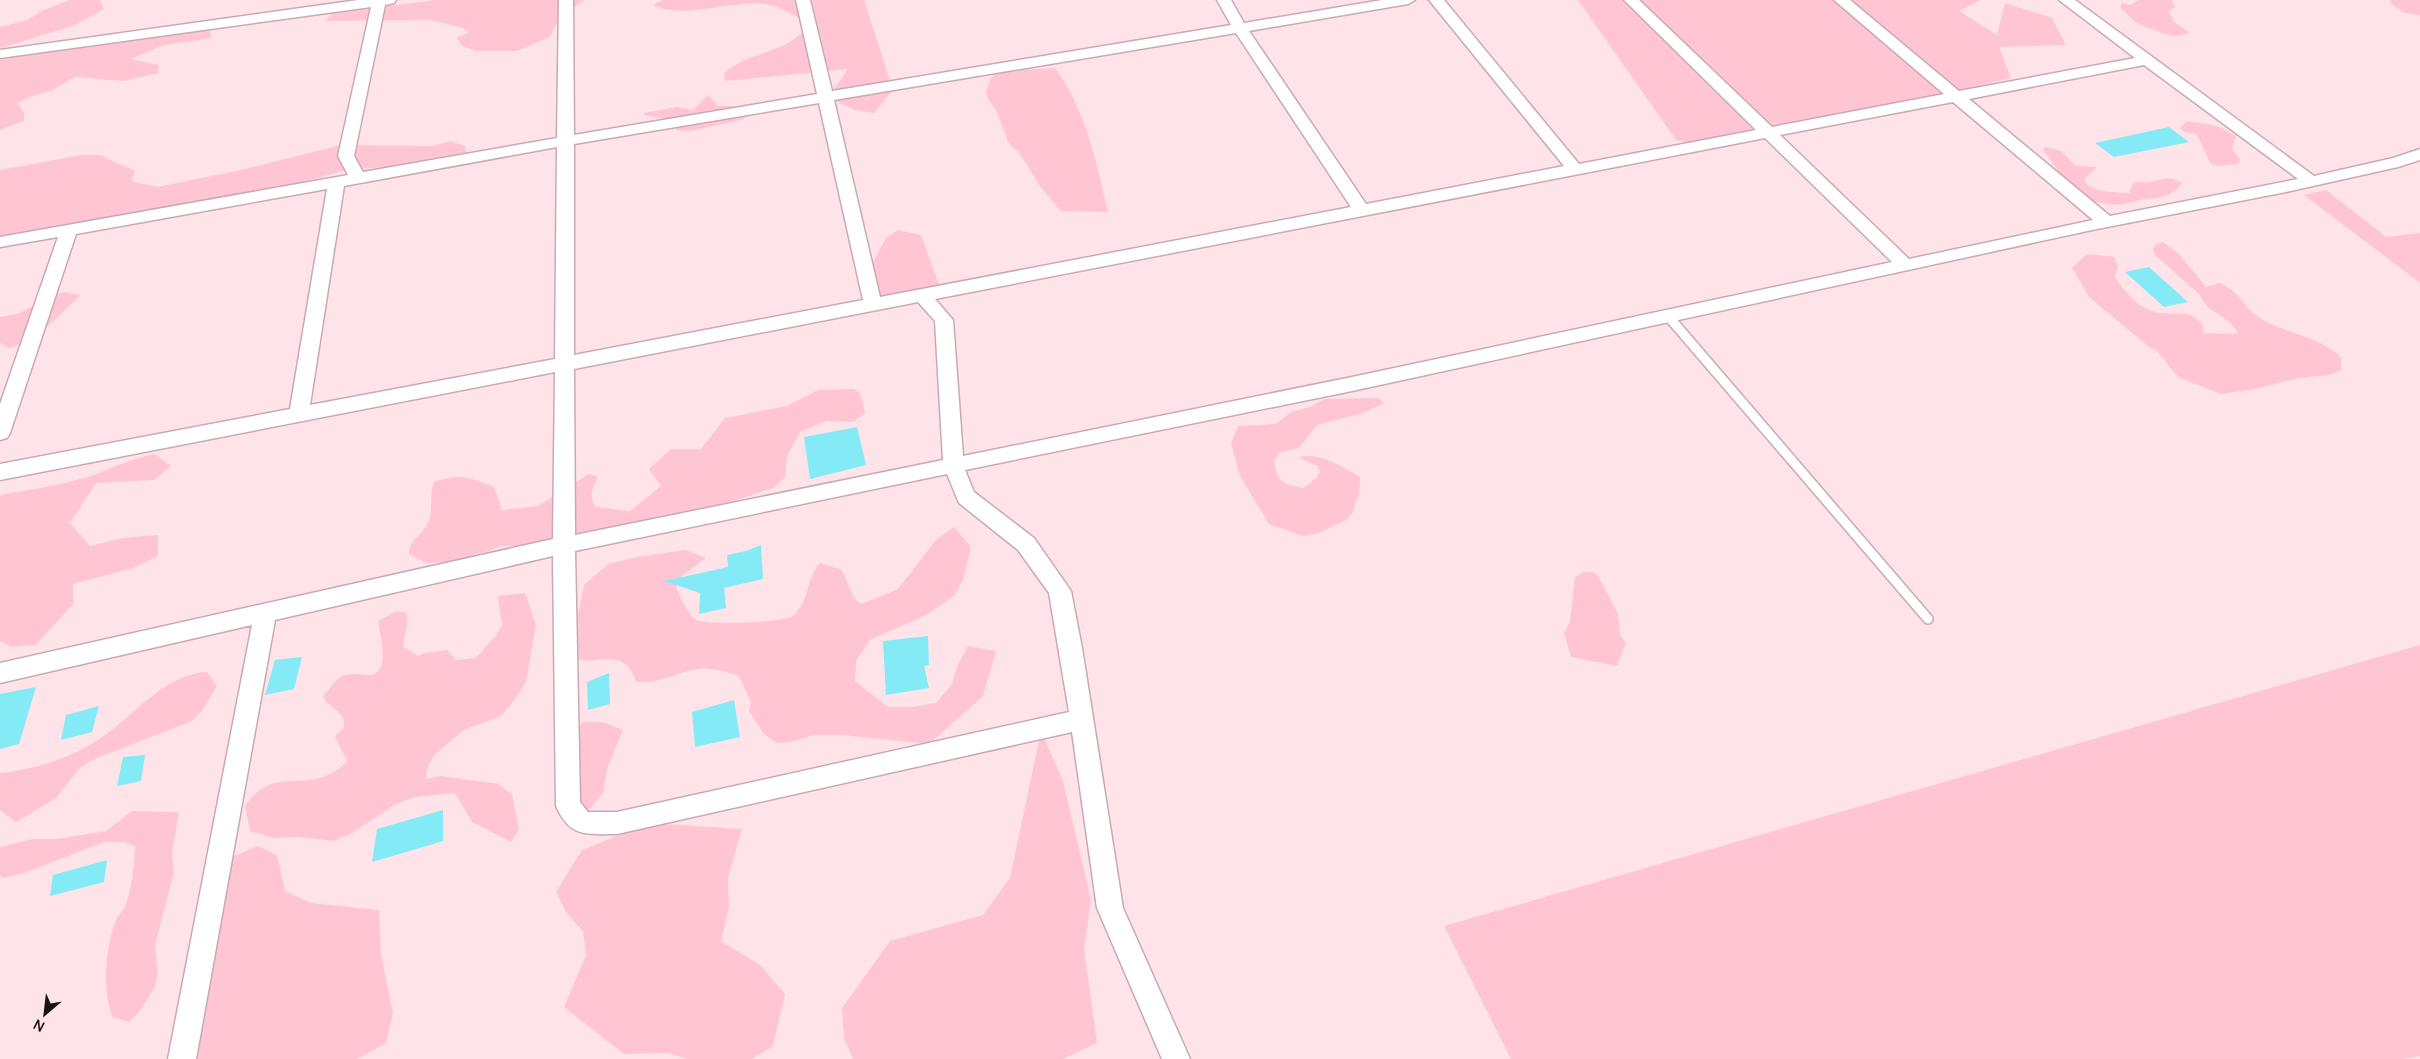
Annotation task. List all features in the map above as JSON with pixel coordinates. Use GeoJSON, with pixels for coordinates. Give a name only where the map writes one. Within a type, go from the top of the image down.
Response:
{"type":"FeatureCollection","features":[{"type":"Feature","properties":{"kind":"street"},"geometry":{"type":"LineString","coordinates":[[566,0],[564,545],[568,806],[582,823],[617,823],[1082,719]]}},
{"type":"Feature","properties":{"kind":"street"},"geometry":{"type":"LineString","coordinates":[[803,0],[873,304]]}},
{"type":"Feature","properties":{"kind":"street"},"geometry":{"type":"LineString","coordinates":[[1224,0],[1362,211]]}},
{"type":"Feature","properties":{"kind":"street"},"geometry":{"type":"LineString","coordinates":[[0,242],[825,96],[1408,0]]}},
{"type":"Feature","properties":{"kind":"street"},"geometry":{"type":"LineString","coordinates":[[1436,0],[1576,170]]}},
{"type":"Feature","properties":{"kind":"street"},"geometry":{"type":"LineString","coordinates":[[1631,0],[1905,265]]}},
{"type":"Feature","properties":{"kind":"street"},"geometry":{"type":"LineString","coordinates":[[1841,0],[2106,222]]}},
{"type":"Feature","properties":{"kind":"street"},"geometry":{"type":"LineString","coordinates":[[2066,0],[2311,181]]}},
{"type":"Feature","properties":{"kind":"street"},"geometry":{"type":"LineString","coordinates":[[0,54],[384,1],[346,156],[358,178]]}},
{"type":"Feature","properties":{"kind":"street"},"geometry":{"type":"LineString","coordinates":[[0,472],[2147,60]]}},
{"type":"Feature","properties":{"kind":"street"},"geometry":{"type":"LineString","coordinates":[[0,673],[564,545],[1352,384],[2106,222],[2311,181],[2420,154]]}},
{"type":"Feature","properties":{"kind":"street"},"geometry":{"type":"LineString","coordinates":[[299,414],[336,182]]}},
{"type":"Feature","properties":{"kind":"street"},"geometry":{"type":"LineString","coordinates":[[0,433],[69,230]]}},
{"type":"Feature","properties":{"kind":"street"},"geometry":{"type":"LineString","coordinates":[[922,295],[944,320],[953,464],[966,497],[1026,544],[1060,592],[1082,719],[1110,908],[1176,1059]]}},
{"type":"Feature","properties":{"kind":"street"},"geometry":{"type":"LineString","coordinates":[[182,1059],[265,612]]}},
{"type":"Feature","properties":{"kind":"lane"},"geometry":{"type":"LineString","coordinates":[[1668,316],[1928,619]]}},
{"type":"Feature","properties":{"kind":"shaded area"},"geometry":{"type":"Polygon","coordinates":[[[69,0],[100,0],[104,9],[73,26],[0,48],[0,27],[27,20],[44,10],[69,0]]]}},
{"type":"Feature","properties":{"kind":"shaded area"},"geometry":{"type":"Polygon","coordinates":[[[434,0],[585,0],[560,20],[550,37],[517,51],[476,51],[462,46],[457,38],[469,32],[463,28],[430,20],[325,21],[332,14],[434,0]]]}},
{"type":"Feature","properties":{"kind":"shaded area"},"geometry":{"type":"Polygon","coordinates":[[[663,0],[864,0],[893,90],[874,113],[855,110],[828,98],[848,69],[725,81],[724,73],[735,65],[790,42],[810,24],[782,9],[764,4],[679,11],[653,5],[663,0]]]}},
{"type":"Feature","properties":{"kind":"shaded area"},"geometry":{"type":"Polygon","coordinates":[[[1578,0],[1980,0],[1959,11],[1997,35],[2005,3],[2052,18],[2066,45],[1999,47],[2011,78],[1717,149],[1676,140],[1578,0]]]}},
{"type":"Feature","properties":{"kind":"shaded area"},"geometry":{"type":"Polygon","coordinates":[[[2138,0],[2172,0],[2175,7],[2169,11],[2174,22],[2190,33],[2176,36],[2165,34],[2136,23],[2120,8],[2122,3],[2131,5],[2138,0]]]}},
{"type":"Feature","properties":{"kind":"shaded area"},"geometry":{"type":"Polygon","coordinates":[[[2392,0],[2420,0],[2420,15],[2404,13],[2389,2],[2392,0]]]}},
{"type":"Feature","properties":{"kind":"shaded area"},"geometry":{"type":"Polygon","coordinates":[[[209,30],[212,38],[164,45],[131,59],[159,65],[158,73],[123,81],[75,77],[51,91],[32,96],[18,103],[24,113],[24,121],[0,130],[0,60],[121,38],[209,30]]]}},
{"type":"Feature","properties":{"kind":"shaded area"},"geometry":{"type":"Polygon","coordinates":[[[1055,68],[1074,100],[1089,137],[1108,212],[1061,211],[1042,189],[1018,151],[1009,144],[996,110],[988,99],[986,91],[991,78],[1000,71],[1055,68]]]}},
{"type":"Feature","properties":{"kind":"shaded area"},"geometry":{"type":"Polygon","coordinates":[[[708,95],[718,106],[750,106],[747,116],[741,120],[690,131],[675,130],[678,127],[670,120],[644,115],[644,113],[677,107],[693,110],[708,95]]]}},
{"type":"Feature","properties":{"kind":"shaded area"},"geometry":{"type":"Polygon","coordinates":[[[2187,121],[2217,126],[2236,136],[2232,149],[2240,160],[2237,164],[2218,166],[2210,163],[2197,134],[2184,132],[2180,128],[2187,121]]]}},
{"type":"Feature","properties":{"kind":"shaded area"},"geometry":{"type":"Polygon","coordinates":[[[450,141],[465,146],[467,155],[422,164],[346,170],[253,196],[0,239],[0,170],[82,155],[100,155],[135,171],[131,181],[157,187],[241,170],[341,145],[433,146],[450,141]]]}},
{"type":"Feature","properties":{"kind":"shaded area"},"geometry":{"type":"Polygon","coordinates":[[[2045,147],[2061,151],[2076,166],[2097,167],[2086,177],[2085,183],[2095,189],[2129,193],[2133,183],[2137,182],[2150,182],[2166,178],[2182,183],[2177,189],[2165,196],[2124,204],[2105,203],[2075,197],[2043,150],[2045,147]]]}},
{"type":"Feature","properties":{"kind":"shaded area"},"geometry":{"type":"Polygon","coordinates":[[[2326,190],[2386,237],[2420,233],[2420,283],[2304,195],[2326,190]]]}},
{"type":"Feature","properties":{"kind":"shaded area"},"geometry":{"type":"Polygon","coordinates":[[[898,230],[921,235],[943,296],[881,308],[868,271],[886,238],[898,230]]]}},
{"type":"Feature","properties":{"kind":"shaded area"},"geometry":{"type":"Polygon","coordinates":[[[2163,242],[2179,254],[2206,287],[2220,283],[2237,294],[2257,316],[2267,322],[2311,339],[2332,350],[2341,357],[2341,370],[2329,375],[2299,378],[2255,389],[2221,394],[2178,377],[2157,351],[2148,346],[2089,297],[2072,268],[2087,254],[2114,257],[2118,267],[2115,277],[2140,305],[2159,313],[2187,314],[2199,321],[2204,328],[2202,333],[2238,334],[2230,323],[2207,306],[2200,295],[2155,255],[2153,249],[2155,245],[2163,242]]]}},
{"type":"Feature","properties":{"kind":"shaded area"},"geometry":{"type":"Polygon","coordinates":[[[63,292],[81,295],[47,327],[29,340],[8,348],[0,343],[0,317],[17,314],[63,292]]]}},
{"type":"Feature","properties":{"kind":"shaded area"},"geometry":{"type":"Polygon","coordinates":[[[854,389],[860,393],[865,413],[853,422],[826,421],[800,432],[787,456],[785,477],[773,488],[695,512],[569,535],[535,546],[500,546],[489,551],[445,562],[426,563],[409,554],[413,541],[429,520],[434,482],[465,477],[494,487],[502,510],[538,506],[589,474],[598,477],[591,496],[596,507],[630,511],[661,486],[649,469],[671,449],[701,449],[725,418],[787,406],[818,390],[854,389]]]}},
{"type":"Feature","properties":{"kind":"shaded area"},"geometry":{"type":"Polygon","coordinates":[[[1379,398],[1384,403],[1363,413],[1317,425],[1299,448],[1280,452],[1274,462],[1277,474],[1282,481],[1286,484],[1303,488],[1317,478],[1320,472],[1318,466],[1298,457],[1315,456],[1323,458],[1360,477],[1359,493],[1352,514],[1346,520],[1316,534],[1303,536],[1269,524],[1240,476],[1231,444],[1238,426],[1276,424],[1291,412],[1310,407],[1324,399],[1379,398]]]}},
{"type":"Feature","properties":{"kind":"shaded area"},"geometry":{"type":"Polygon","coordinates":[[[154,454],[171,466],[154,480],[96,483],[70,523],[90,546],[123,538],[158,535],[158,556],[133,568],[73,584],[73,604],[36,645],[11,647],[0,641],[0,497],[3,494],[54,486],[84,478],[154,454]]]}},
{"type":"Feature","properties":{"kind":"shaded area"},"geometry":{"type":"Polygon","coordinates":[[[954,527],[971,547],[963,580],[954,596],[926,615],[870,640],[856,661],[855,681],[888,707],[912,707],[936,703],[952,684],[958,664],[968,646],[996,651],[983,696],[929,744],[843,735],[813,735],[791,742],[777,743],[764,734],[749,711],[751,702],[739,676],[711,669],[699,669],[651,682],[636,682],[626,664],[619,660],[575,659],[575,629],[584,585],[608,564],[636,557],[686,550],[706,558],[682,576],[676,587],[692,617],[702,622],[761,622],[787,618],[793,616],[799,610],[815,570],[820,563],[842,570],[854,598],[861,604],[898,589],[937,539],[954,527]]]}},
{"type":"Feature","properties":{"kind":"shaded area"},"geometry":{"type":"Polygon","coordinates":[[[1583,572],[1594,572],[1598,576],[1618,614],[1620,635],[1626,643],[1617,666],[1571,657],[1564,633],[1570,622],[1575,577],[1583,572]]]}},
{"type":"Feature","properties":{"kind":"shaded area"},"geometry":{"type":"Polygon","coordinates":[[[525,593],[536,625],[526,682],[501,716],[464,730],[434,755],[427,769],[426,779],[440,776],[500,784],[498,784],[512,794],[519,829],[511,842],[472,822],[455,793],[414,797],[396,804],[354,832],[334,841],[299,837],[274,838],[250,831],[245,806],[255,794],[265,787],[276,783],[321,778],[334,772],[347,761],[335,736],[344,728],[343,718],[323,697],[338,678],[344,675],[368,675],[380,669],[383,653],[378,621],[397,611],[407,613],[403,647],[418,656],[424,653],[447,650],[456,660],[476,658],[497,634],[502,625],[498,596],[525,593]]]}},
{"type":"Feature","properties":{"kind":"shaded area"},"geometry":{"type":"Polygon","coordinates":[[[2420,645],[2420,1056],[2403,1059],[1511,1059],[1444,926],[2420,645]]]}},
{"type":"Feature","properties":{"kind":"shaded area"},"geometry":{"type":"Polygon","coordinates":[[[207,672],[217,686],[201,712],[192,721],[92,760],[80,768],[56,798],[16,822],[0,810],[0,773],[40,766],[66,757],[90,745],[114,729],[151,697],[177,680],[191,674],[207,672]]]}},
{"type":"Feature","properties":{"kind":"shaded area"},"geometry":{"type":"Polygon","coordinates":[[[583,722],[602,722],[623,730],[607,769],[603,793],[587,812],[564,812],[568,736],[583,722]]]}},
{"type":"Feature","properties":{"kind":"shaded area"},"geometry":{"type":"Polygon","coordinates":[[[1041,731],[1063,781],[1091,900],[1084,949],[1097,1043],[1063,1059],[853,1059],[844,1038],[842,1008],[890,941],[983,915],[1010,878],[1041,731]]]}},
{"type":"Feature","properties":{"kind":"shaded area"},"geometry":{"type":"Polygon","coordinates":[[[132,811],[179,812],[172,852],[174,873],[155,945],[158,974],[155,987],[140,1011],[129,1022],[112,1017],[107,993],[106,968],[112,932],[117,918],[125,907],[129,893],[135,846],[124,842],[104,842],[27,872],[4,878],[0,876],[0,847],[33,839],[56,839],[106,831],[132,811]]]}},
{"type":"Feature","properties":{"kind":"shaded area"},"geometry":{"type":"Polygon","coordinates":[[[649,823],[742,829],[728,878],[729,907],[721,941],[760,965],[785,994],[773,1046],[752,1059],[687,1059],[668,1053],[624,1054],[564,1007],[586,955],[583,931],[567,914],[556,892],[582,850],[649,823]]]}},
{"type":"Feature","properties":{"kind":"shaded area"},"geometry":{"type":"Polygon","coordinates":[[[258,846],[277,855],[285,891],[311,903],[379,910],[381,955],[393,1013],[386,1043],[357,1059],[179,1059],[218,863],[258,846]]]}},
{"type":"Feature","properties":{"kind":"building"},"geometry":{"type":"Polygon","coordinates":[[[2169,127],[2189,142],[2114,157],[2095,143],[2169,127]]]}},
{"type":"Feature","properties":{"kind":"building"},"geometry":{"type":"Polygon","coordinates":[[[2149,267],[2188,302],[2164,307],[2125,272],[2149,267]]]}},
{"type":"Feature","properties":{"kind":"building"},"geometry":{"type":"Polygon","coordinates":[[[857,427],[866,465],[810,479],[804,437],[857,427]]]}},
{"type":"Feature","properties":{"kind":"building"},"geometry":{"type":"Polygon","coordinates":[[[761,545],[763,579],[724,588],[726,608],[699,614],[700,593],[664,581],[728,567],[727,555],[746,551],[761,545]]]}},
{"type":"Feature","properties":{"kind":"building"},"geometry":{"type":"Polygon","coordinates":[[[928,636],[929,665],[924,666],[929,688],[886,695],[883,641],[928,636]]]}},
{"type":"Feature","properties":{"kind":"building"},"geometry":{"type":"Polygon","coordinates":[[[302,657],[294,689],[265,695],[275,660],[302,657]]]}},
{"type":"Feature","properties":{"kind":"building"},"geometry":{"type":"Polygon","coordinates":[[[609,673],[610,704],[588,710],[587,682],[609,673]]]}},
{"type":"Feature","properties":{"kind":"building"},"geometry":{"type":"Polygon","coordinates":[[[36,687],[19,744],[0,749],[0,694],[36,687]]]}},
{"type":"Feature","properties":{"kind":"building"},"geometry":{"type":"Polygon","coordinates":[[[734,700],[740,737],[695,747],[692,712],[734,700]]]}},
{"type":"Feature","properties":{"kind":"building"},"geometry":{"type":"Polygon","coordinates":[[[99,706],[92,732],[61,740],[66,715],[99,706]]]}},
{"type":"Feature","properties":{"kind":"building"},"geometry":{"type":"Polygon","coordinates":[[[145,755],[141,781],[117,786],[123,757],[145,755]]]}},
{"type":"Feature","properties":{"kind":"building"},"geometry":{"type":"Polygon","coordinates":[[[443,810],[443,841],[372,862],[377,829],[443,810]]]}},
{"type":"Feature","properties":{"kind":"building"},"geometry":{"type":"Polygon","coordinates":[[[107,860],[104,882],[50,896],[53,875],[107,860]]]}}]}
